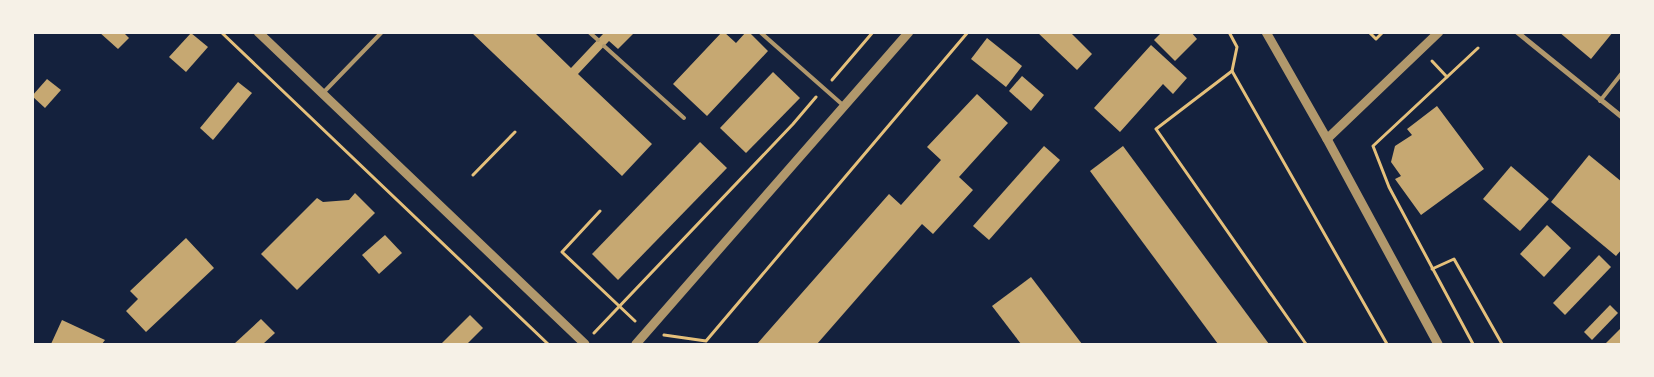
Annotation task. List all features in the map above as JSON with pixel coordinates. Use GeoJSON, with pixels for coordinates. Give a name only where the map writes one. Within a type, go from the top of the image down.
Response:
{"type":"FeatureCollection","features":[{"type":"Feature","properties":{"kind":"street"},"geometry":{"type":"LineString","coordinates":[[258,32],[585,344]]}},
{"type":"Feature","properties":{"kind":"street"},"geometry":{"type":"LineString","coordinates":[[636,344],[909,32]]}},
{"type":"Feature","properties":{"kind":"street"},"geometry":{"type":"LineString","coordinates":[[1266,32],[1327,139],[1438,344]]}},
{"type":"Feature","properties":{"kind":"street"},"geometry":{"type":"LineString","coordinates":[[1327,139],[1439,32]]}},
{"type":"Feature","properties":{"kind":"street"},"geometry":{"type":"LineString","coordinates":[[1517,32],[1622,117]]}},
{"type":"Feature","properties":{"kind":"lane"},"geometry":{"type":"LineString","coordinates":[[322,94],[382,32]]}},
{"type":"Feature","properties":{"kind":"lane"},"geometry":{"type":"LineString","coordinates":[[590,32],[598,40]]}},
{"type":"Feature","properties":{"kind":"lane"},"geometry":{"type":"LineString","coordinates":[[760,32],[844,106]]}},
{"type":"Feature","properties":{"kind":"lane"},"geometry":{"type":"LineString","coordinates":[[604,46],[684,118]]}},
{"type":"Feature","properties":{"kind":"lane"},"geometry":{"type":"LineString","coordinates":[[1600,101],[1622,73]]}},
{"type":"Feature","properties":{"kind":"path"},"geometry":{"type":"LineString","coordinates":[[221,32],[548,344]]}},
{"type":"Feature","properties":{"kind":"path"},"geometry":{"type":"LineString","coordinates":[[585,344],[793,124],[873,32]]}},
{"type":"Feature","properties":{"kind":"path"},"geometry":{"type":"LineString","coordinates":[[1228,32],[1237,47],[1232,71],[1156,129],[1306,344]]}},
{"type":"Feature","properties":{"kind":"path"},"geometry":{"type":"LineString","coordinates":[[1370,32],[1376,39],[1383,32]]}},
{"type":"Feature","properties":{"kind":"path"},"geometry":{"type":"LineString","coordinates":[[1473,344],[1389,187],[1373,146],[1478,48]]}},
{"type":"Feature","properties":{"kind":"path"},"geometry":{"type":"LineString","coordinates":[[1232,71],[1387,344]]}},
{"type":"Feature","properties":{"kind":"path"},"geometry":{"type":"LineString","coordinates":[[473,175],[515,132]]}},
{"type":"Feature","properties":{"kind":"path"},"geometry":{"type":"LineString","coordinates":[[1432,269],[1454,259],[1502,344]]}},
{"type":"Feature","properties":{"kind":"building"},"geometry":{"type":"Polygon","coordinates":[[[99,32],[123,32],[129,38],[118,49],[99,32]]]}},
{"type":"Feature","properties":{"kind":"building"},"geometry":{"type":"Polygon","coordinates":[[[471,32],[534,32],[571,68],[603,34],[601,32],[635,32],[618,49],[609,41],[578,74],[652,144],[622,176],[471,32]]]}},
{"type":"Feature","properties":{"kind":"building"},"geometry":{"type":"Polygon","coordinates":[[[722,32],[736,43],[746,32],[749,32],[768,51],[707,116],[673,84],[722,32]]]}},
{"type":"Feature","properties":{"kind":"building"},"geometry":{"type":"Polygon","coordinates":[[[1037,32],[1070,32],[1092,54],[1077,70],[1037,32]]]}},
{"type":"Feature","properties":{"kind":"building"},"geometry":{"type":"Polygon","coordinates":[[[1162,32],[1191,32],[1197,39],[1175,61],[1154,40],[1162,32]]]}},
{"type":"Feature","properties":{"kind":"building"},"geometry":{"type":"Polygon","coordinates":[[[1559,32],[1613,32],[1591,59],[1559,32]]]}},
{"type":"Feature","properties":{"kind":"building"},"geometry":{"type":"Polygon","coordinates":[[[191,33],[208,47],[186,72],[169,57],[191,33]]]}},
{"type":"Feature","properties":{"kind":"building"},"geometry":{"type":"Polygon","coordinates":[[[987,38],[1022,66],[1006,87],[971,59],[987,38]]]}},
{"type":"Feature","properties":{"kind":"building"},"geometry":{"type":"Polygon","coordinates":[[[1151,45],[1187,78],[1173,94],[1163,84],[1120,132],[1094,108],[1151,45]]]}},
{"type":"Feature","properties":{"kind":"building"},"geometry":{"type":"Polygon","coordinates":[[[773,72],[800,98],[746,153],[720,128],[773,72]]]}},
{"type":"Feature","properties":{"kind":"building"},"geometry":{"type":"Polygon","coordinates":[[[1022,76],[1044,95],[1031,111],[1009,91],[1022,76]]]}},
{"type":"Feature","properties":{"kind":"building"},"geometry":{"type":"Polygon","coordinates":[[[47,79],[61,90],[45,108],[32,96],[47,79]]]}},
{"type":"Feature","properties":{"kind":"building"},"geometry":{"type":"Polygon","coordinates":[[[238,82],[252,93],[213,140],[200,128],[238,82]]]}},
{"type":"Feature","properties":{"kind":"building"},"geometry":{"type":"Polygon","coordinates":[[[977,94],[1008,123],[959,177],[973,190],[933,234],[922,224],[817,344],[757,344],[889,194],[901,205],[941,160],[927,147],[977,94]]]}},
{"type":"Feature","properties":{"kind":"building"},"geometry":{"type":"Polygon","coordinates":[[[1437,106],[1484,169],[1421,215],[1395,179],[1401,176],[1391,162],[1395,146],[1412,135],[1407,129],[1437,106]]]}},
{"type":"Feature","properties":{"kind":"building"},"geometry":{"type":"Polygon","coordinates":[[[700,142],[727,168],[618,280],[592,254],[700,142]]]}},
{"type":"Feature","properties":{"kind":"building"},"geometry":{"type":"Polygon","coordinates":[[[1044,146],[1060,160],[989,240],[973,226],[1044,146]]]}},
{"type":"Feature","properties":{"kind":"building"},"geometry":{"type":"Polygon","coordinates":[[[1123,146],[1269,344],[1218,344],[1090,171],[1123,146]]]}},
{"type":"Feature","properties":{"kind":"building"},"geometry":{"type":"Polygon","coordinates":[[[1589,155],[1622,182],[1622,249],[1616,256],[1551,202],[1589,155]]]}},
{"type":"Feature","properties":{"kind":"building"},"geometry":{"type":"Polygon","coordinates":[[[1511,166],[1549,199],[1520,231],[1483,199],[1511,166]]]}},
{"type":"Feature","properties":{"kind":"building"},"geometry":{"type":"Polygon","coordinates":[[[355,193],[375,213],[297,290],[261,254],[317,198],[323,202],[349,200],[355,193]]]}},
{"type":"Feature","properties":{"kind":"building"},"geometry":{"type":"Polygon","coordinates":[[[1547,225],[1571,248],[1544,277],[1520,254],[1547,225]]]}},
{"type":"Feature","properties":{"kind":"building"},"geometry":{"type":"Polygon","coordinates":[[[385,235],[402,253],[379,274],[362,255],[385,235]]]}},
{"type":"Feature","properties":{"kind":"building"},"geometry":{"type":"Polygon","coordinates":[[[186,238],[214,268],[146,332],[126,311],[138,299],[130,291],[186,238]]]}},
{"type":"Feature","properties":{"kind":"building"},"geometry":{"type":"Polygon","coordinates":[[[1599,255],[1611,267],[1565,315],[1553,303],[1599,255]]]}},
{"type":"Feature","properties":{"kind":"building"},"geometry":{"type":"Polygon","coordinates":[[[1031,277],[1082,344],[1021,344],[992,306],[1031,277]]]}},
{"type":"Feature","properties":{"kind":"building"},"geometry":{"type":"Polygon","coordinates":[[[1610,305],[1618,313],[1592,340],[1584,332],[1610,305]]]}},
{"type":"Feature","properties":{"kind":"building"},"geometry":{"type":"Polygon","coordinates":[[[470,315],[483,328],[467,344],[441,344],[470,315]]]}},
{"type":"Feature","properties":{"kind":"building"},"geometry":{"type":"Polygon","coordinates":[[[261,319],[275,333],[263,344],[234,344],[261,319]]]}},
{"type":"Feature","properties":{"kind":"building"},"geometry":{"type":"Polygon","coordinates":[[[62,320],[105,340],[102,344],[51,344],[62,320]]]}},
{"type":"Feature","properties":{"kind":"building"},"geometry":{"type":"Polygon","coordinates":[[[1622,327],[1622,344],[1605,344],[1622,327]]]}}]}
